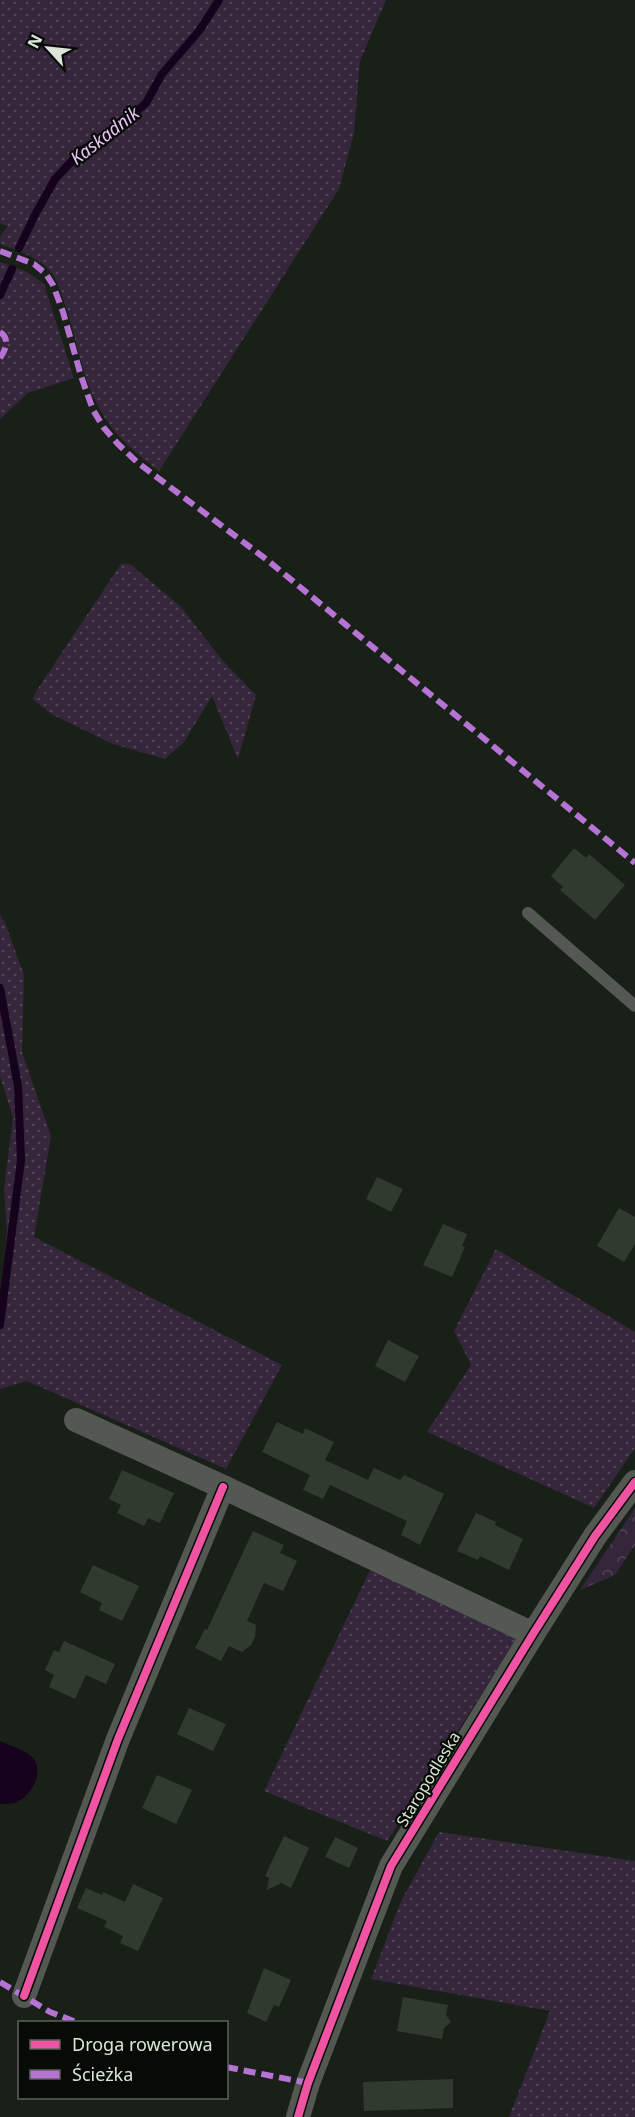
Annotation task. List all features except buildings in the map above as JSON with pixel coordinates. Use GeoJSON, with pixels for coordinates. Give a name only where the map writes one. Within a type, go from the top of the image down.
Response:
{"type":"FeatureCollection","features":[{"type":"Feature","properties":{"kind":"street"},"geometry":{"type":"LineString","coordinates":[[76,1420],[533,1634]]}},
{"type":"Feature","properties":{"kind":"street","name":"Staropodleska"},"geometry":{"type":"LineString","coordinates":[[298,2117],[308,2083],[390,1866],[595,1536],[635,1482]]}},
{"type":"Feature","properties":{"kind":"street"},"geometry":{"type":"LineString","coordinates":[[24,1996],[118,1739],[223,1487]]}},
{"type":"Feature","properties":{"kind":"lane"},"geometry":{"type":"LineString","coordinates":[[528,913],[635,1005]]}},
{"type":"Feature","properties":{"kind":"green space"},"geometry":{"type":"Polygon","coordinates":[[[0,0],[386,0],[360,61],[354,133],[339,189],[159,471],[116,433],[97,404],[83,369],[66,307],[52,273],[35,259],[0,244],[0,237],[8,226],[0,223],[0,0]]]}},
{"type":"Feature","properties":{"kind":"green space"},"geometry":{"type":"Polygon","coordinates":[[[0,262],[27,272],[44,284],[74,378],[28,393],[0,419],[0,262]]]}},
{"type":"Feature","properties":{"kind":"green space"},"geometry":{"type":"Polygon","coordinates":[[[121,564],[130,564],[181,607],[222,660],[256,695],[238,759],[212,696],[184,742],[165,759],[113,744],[53,715],[33,700],[35,693],[121,564]]]}},
{"type":"Feature","properties":{"kind":"green space"},"geometry":{"type":"Polygon","coordinates":[[[0,914],[24,975],[22,1052],[51,1136],[34,1237],[282,1365],[226,1469],[27,1381],[0,1389],[0,1302],[7,1231],[4,1189],[13,1118],[0,1076],[0,914]]]}},
{"type":"Feature","properties":{"kind":"green space"},"geometry":{"type":"Polygon","coordinates":[[[496,1249],[635,1332],[635,1448],[594,1508],[427,1432],[471,1365],[454,1331],[496,1249]]]}},
{"type":"Feature","properties":{"kind":"green space"},"geometry":{"type":"Polygon","coordinates":[[[635,1508],[635,1545],[615,1575],[580,1590],[635,1508]]]}},
{"type":"Feature","properties":{"kind":"green space"},"geometry":{"type":"Polygon","coordinates":[[[373,1564],[519,1636],[387,1841],[264,1791],[373,1564]]]}},
{"type":"Feature","properties":{"kind":"green space"},"geometry":{"type":"Polygon","coordinates":[[[439,1832],[635,1861],[635,2117],[509,2117],[550,2011],[371,1979],[401,1901],[439,1832]]]}},
{"type":"Feature","properties":{"kind":"shaded area"},"geometry":{"type":"Polygon","coordinates":[[[0,1741],[31,1756],[38,1768],[35,1783],[21,1800],[15,1803],[0,1804],[0,1741]]]}},
{"type":"Feature","properties":{"kind":"waterway","name":"Kaskadnik"},"geometry":{"type":"LineString","coordinates":[[19,248],[55,179],[83,149],[108,137],[146,103],[162,74],[199,31],[219,0]]}},
{"type":"Feature","properties":{"kind":"waterway","name":"Kaskadnik"},"geometry":{"type":"LineString","coordinates":[[0,295],[12,269]]}},
{"type":"Feature","properties":{"kind":"waterway"},"geometry":{"type":"LineString","coordinates":[[0,988],[18,1086],[21,1160],[0,1325]]}},
{"type":"Feature","properties":{"kind":"marked path"},"geometry":{"type":"LineString","coordinates":[[0,251],[34,264],[46,274],[53,285],[93,410],[104,428],[118,444],[138,463],[266,559],[635,863]]}},
{"type":"Feature","properties":{"kind":"marked path"},"geometry":{"type":"LineString","coordinates":[[0,332],[6,341],[0,358]]}},
{"type":"Feature","properties":{"kind":"marked path"},"geometry":{"type":"LineString","coordinates":[[0,1982],[50,2012],[73,2021]]}},
{"type":"Feature","properties":{"kind":"marked path"},"geometry":{"type":"LineString","coordinates":[[228,2067],[308,2083]]}},
{"type":"Feature","properties":{"kind":"cycle path"},"geometry":{"type":"LineString","coordinates":[[298,2117],[308,2083],[391,1866],[595,1536],[635,1482]]}},
{"type":"Feature","properties":{"kind":"cycle path"},"geometry":{"type":"LineString","coordinates":[[24,1996],[118,1739],[223,1487]]}}]}
